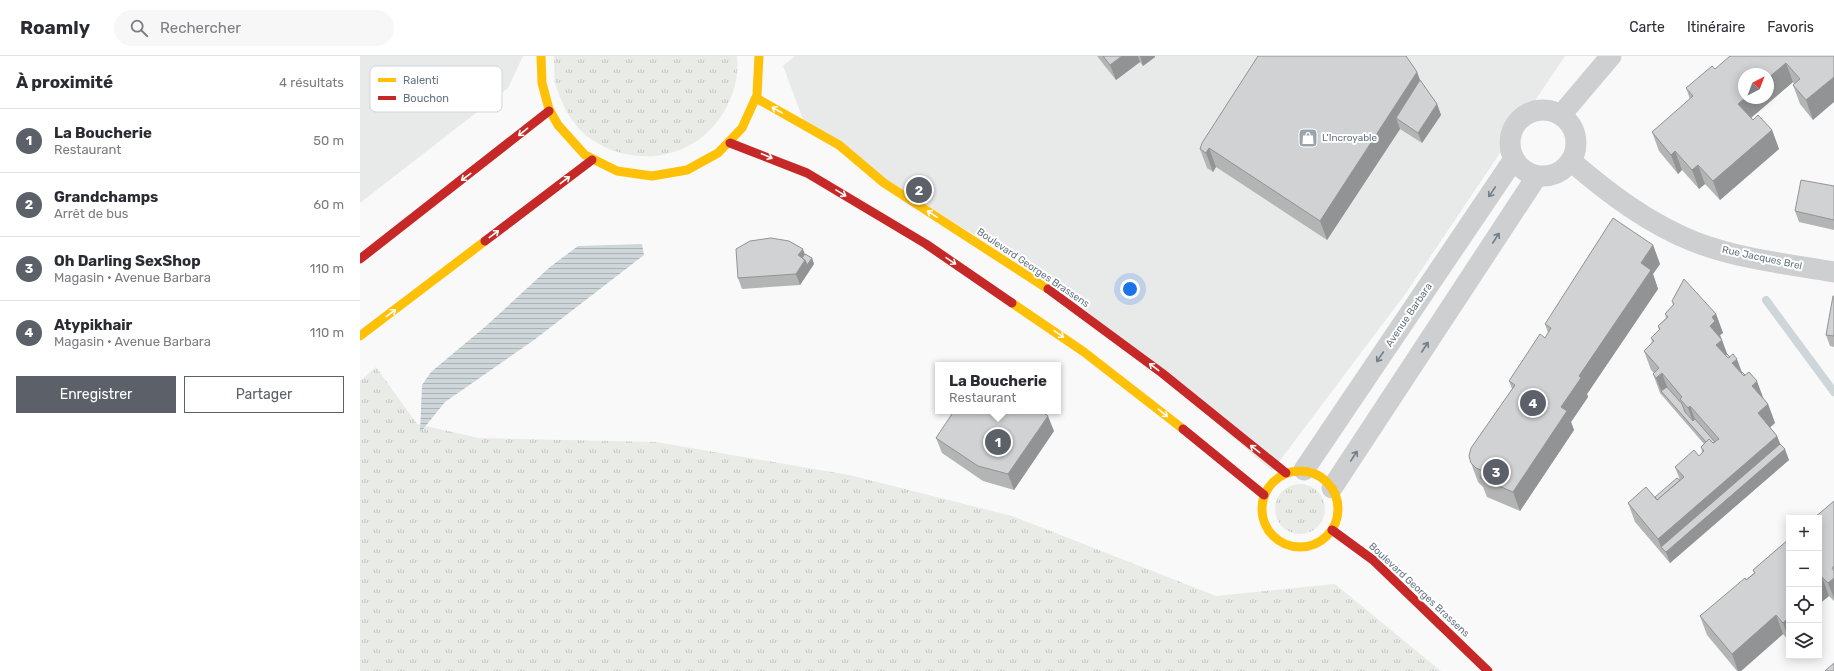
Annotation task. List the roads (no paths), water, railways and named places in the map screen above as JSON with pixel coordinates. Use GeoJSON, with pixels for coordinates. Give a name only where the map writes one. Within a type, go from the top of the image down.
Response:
{"type":"FeatureCollection","features":[{"type":"Feature","properties":{"kind":"street"},"geometry":{"type":"LineString","coordinates":[[541,56],[541,81],[549,111],[567,139],[592,160],[619,173],[649,177],[679,174],[706,162],[730,143],[746,122],[756,98],[760,68],[759,56]]}},
{"type":"Feature","properties":{"kind":"street"},"geometry":{"type":"LineString","coordinates":[[1561,115],[1611,56]]}},
{"type":"Feature","properties":{"kind":"street","name":"Boulevard Georges Brassens"},"geometry":{"type":"LineString","coordinates":[[756,98],[839,145],[884,183],[1048,289],[1295,472]]}},
{"type":"Feature","properties":{"kind":"street"},"geometry":{"type":"LineString","coordinates":[[1540,110],[1551,110],[1561,115],[1569,122],[1575,136],[1575,152],[1571,161],[1556,174],[1537,176],[1523,170],[1514,159],[1510,149],[1510,138],[1514,127],[1520,118],[1529,113],[1540,110]]}},
{"type":"Feature","properties":{"kind":"street"},"geometry":{"type":"LineString","coordinates":[[360,258],[549,111]]}},
{"type":"Feature","properties":{"kind":"street"},"geometry":{"type":"LineString","coordinates":[[730,143],[807,173],[926,244],[1084,352],[1144,397],[1264,495]]}},
{"type":"Feature","properties":{"kind":"street","name":"Avenue Barbara"},"geometry":{"type":"LineString","coordinates":[[1295,472],[1514,159]]}},
{"type":"Feature","properties":{"kind":"street"},"geometry":{"type":"LineString","coordinates":[[360,336],[592,160]]}},
{"type":"Feature","properties":{"kind":"street","name":"Rue Jacques Brel"},"geometry":{"type":"LineString","coordinates":[[1571,161],[1596,183],[1648,219],[1694,242],[1739,255],[1834,272]]}},
{"type":"Feature","properties":{"kind":"street"},"geometry":{"type":"LineString","coordinates":[[1332,488],[1537,176]]}},
{"type":"Feature","properties":{"kind":"street"},"geometry":{"type":"LineString","coordinates":[[1295,472],[1315,474],[1325,479],[1332,488],[1337,498],[1337,520],[1332,530],[1324,540],[1313,546],[1300,548],[1288,546],[1272,535],[1262,520],[1261,507],[1264,495],[1276,478],[1295,472]]}},
{"type":"Feature","properties":{"kind":"street","name":"Boulevard Georges Brassens"},"geometry":{"type":"LineString","coordinates":[[1332,530],[1373,560],[1488,671]]}},
{"type":"Feature","properties":{"kind":"waterway"},"geometry":{"type":"LineString","coordinates":[[1766,300],[1834,392]]}},
{"type":"Feature","properties":{"kind":"place","name":"L'Incroyable"},"geometry":{"type":"Point","coordinates":[1308,138]}},
{"type":"Feature","properties":{"kind":"place","name":"Grandchamps"},"geometry":{"type":"Point","coordinates":[919,190]}},
{"type":"Feature","properties":{"kind":"place","name":"Atypikhair"},"geometry":{"type":"Point","coordinates":[1533,403]}},
{"type":"Feature","properties":{"kind":"place","name":"La Boucherie"},"geometry":{"type":"Point","coordinates":[998,442]}},
{"type":"Feature","properties":{"kind":"place","name":"Oh Darling SexShop"},"geometry":{"type":"Point","coordinates":[1496,472]}}]}
